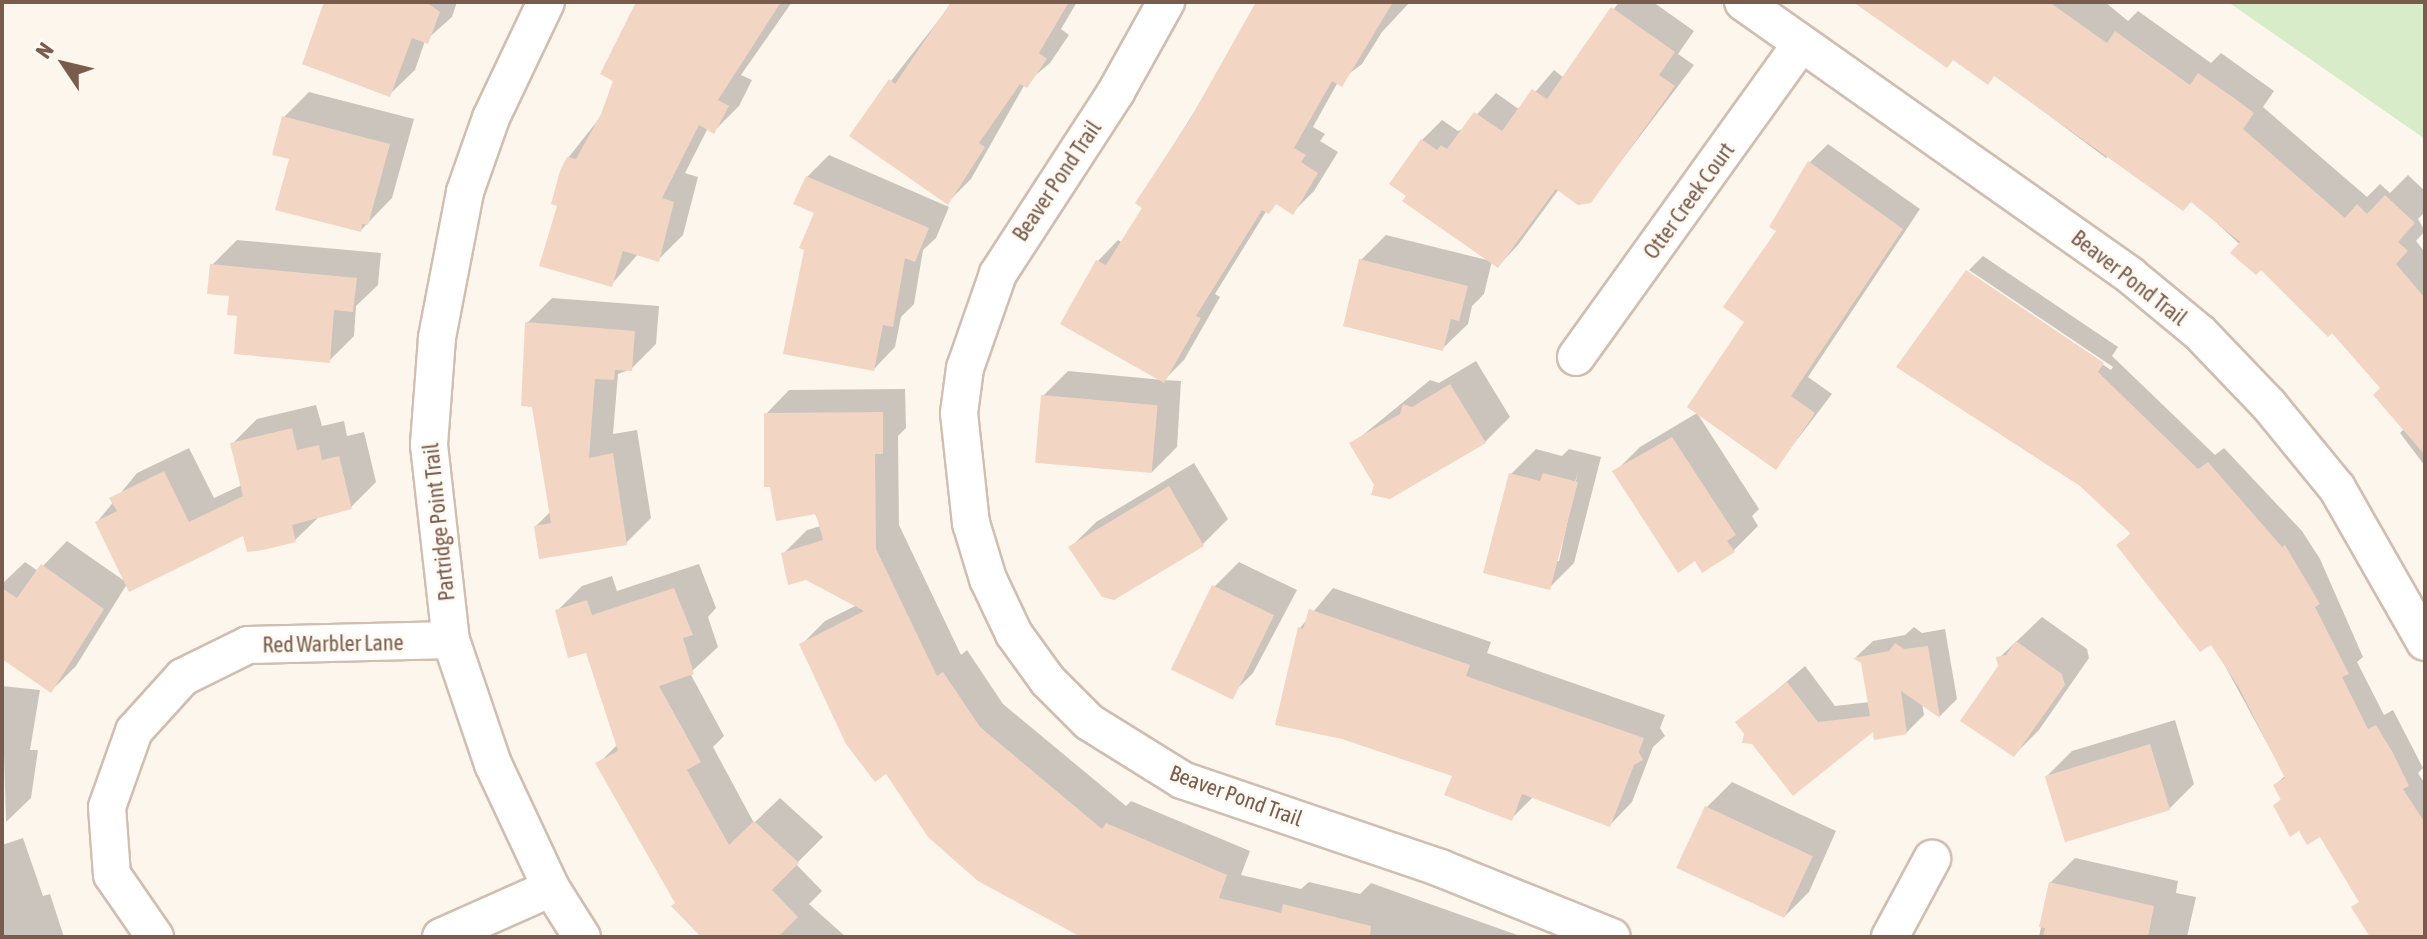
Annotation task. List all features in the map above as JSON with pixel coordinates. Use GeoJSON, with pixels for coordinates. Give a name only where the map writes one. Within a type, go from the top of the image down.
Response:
{"type":"FeatureCollection","features":[{"type":"Feature","properties":{"kind":"street","name":"Partridge Point Trail"},"geometry":{"type":"LineString","coordinates":[[546,2],[491,118],[465,192],[437,338],[429,445],[451,640],[493,764],[551,888],[582,937]]}},
{"type":"Feature","properties":{"kind":"street","name":"Beaver Pond Trail"},"geometry":{"type":"LineString","coordinates":[[1166,2],[1116,92],[1004,263],[965,368],[959,413],[971,523],[988,579],[1014,634],[1048,681],[1089,722],[1135,755],[1182,780],[1440,868],[1612,937]]}},
{"type":"Feature","properties":{"kind":"street","name":"Beaver Pond Trail"},"geometry":{"type":"LineString","coordinates":[[1743,2],[2131,276],[2200,333],[2269,405],[2337,488],[2425,642]]}},
{"type":"Feature","properties":{"kind":"street","name":"Otter Creek Court"},"geometry":{"type":"LineString","coordinates":[[1576,357],[1801,44]]}},
{"type":"Feature","properties":{"kind":"street","name":"Red Warbler Lane"},"geometry":{"type":"LineString","coordinates":[[155,937],[112,875],[107,807],[134,731],[183,677],[248,645],[451,640]]}},
{"type":"Feature","properties":{"kind":"street"},"geometry":{"type":"LineString","coordinates":[[1890,937],[1932,859]]}},
{"type":"Feature","properties":{"kind":"street"},"geometry":{"type":"LineString","coordinates":[[441,937],[551,888]]}},
{"type":"Feature","properties":{"kind":"green space"},"geometry":{"type":"Polygon","coordinates":[[[2228,2],[2425,2],[2425,139],[2228,2]]]}},
{"type":"Feature","properties":{"kind":"building"},"geometry":{"type":"Polygon","coordinates":[[[324,2],[426,2],[440,12],[428,44],[412,38],[390,97],[302,64],[324,2]]]}},
{"type":"Feature","properties":{"kind":"building"},"geometry":{"type":"Polygon","coordinates":[[[636,2],[781,2],[718,100],[729,106],[714,134],[699,125],[662,198],[674,202],[659,262],[623,251],[612,287],[539,266],[557,206],[551,204],[560,171],[567,157],[576,159],[601,114],[613,81],[600,74],[636,2]]]}},
{"type":"Feature","properties":{"kind":"building"},"geometry":{"type":"Polygon","coordinates":[[[951,2],[1069,2],[1039,53],[1047,59],[1027,88],[1020,84],[979,143],[985,147],[948,205],[849,136],[889,79],[895,84],[951,2]]]}},
{"type":"Feature","properties":{"kind":"building"},"geometry":{"type":"Polygon","coordinates":[[[1256,2],[1393,2],[1342,87],[1332,81],[1294,148],[1306,155],[1301,162],[1318,173],[1293,215],[1276,204],[1269,214],[1262,210],[1196,316],[1201,318],[1164,383],[1060,324],[1096,260],[1106,265],[1142,208],[1135,203],[1189,121],[1256,2]]]}},
{"type":"Feature","properties":{"kind":"building"},"geometry":{"type":"Polygon","coordinates":[[[1853,2],[2049,2],[2107,43],[2115,31],[2190,85],[2198,73],[2234,98],[2254,113],[2243,129],[2345,218],[2357,204],[2367,214],[2385,195],[2415,223],[2398,242],[2408,251],[2396,264],[2425,298],[2425,455],[2373,395],[2380,388],[2332,333],[2328,337],[2261,270],[2256,275],[2230,253],[2240,242],[2191,202],[2183,211],[1994,76],[1988,85],[1953,60],[1947,68],[1853,2]]]}},
{"type":"Feature","properties":{"kind":"building"},"geometry":{"type":"Polygon","coordinates":[[[1611,7],[1675,52],[1659,75],[1675,86],[1591,203],[1578,205],[1556,189],[1498,268],[1402,201],[1406,196],[1389,184],[1421,139],[1437,150],[1441,145],[1447,149],[1474,112],[1502,131],[1532,89],[1547,99],[1611,7]]]}},
{"type":"Feature","properties":{"kind":"building"},"geometry":{"type":"Polygon","coordinates":[[[282,116],[390,144],[368,225],[362,224],[361,232],[275,210],[289,159],[272,155],[282,116]]]}},
{"type":"Feature","properties":{"kind":"building"},"geometry":{"type":"Polygon","coordinates":[[[1808,161],[1903,229],[1791,396],[1815,413],[1776,470],[1687,407],[1744,322],[1723,307],[1776,231],[1769,227],[1808,161]]]}},
{"type":"Feature","properties":{"kind":"building"},"geometry":{"type":"Polygon","coordinates":[[[806,176],[929,228],[915,262],[905,258],[893,327],[883,325],[874,371],[783,354],[804,250],[799,248],[814,213],[793,204],[806,176]]]}},
{"type":"Feature","properties":{"kind":"building"},"geometry":{"type":"Polygon","coordinates":[[[1359,259],[1468,286],[1459,321],[1451,319],[1443,351],[1343,326],[1359,259]]]}},
{"type":"Feature","properties":{"kind":"building"},"geometry":{"type":"Polygon","coordinates":[[[210,264],[357,278],[353,312],[334,310],[330,363],[234,354],[237,316],[227,315],[229,296],[207,294],[210,264]]]}},
{"type":"Feature","properties":{"kind":"building"},"geometry":{"type":"Polygon","coordinates":[[[1966,270],[2104,363],[2098,372],[2198,469],[2208,462],[2282,547],[2285,545],[2320,604],[2315,607],[2349,674],[2342,677],[2368,729],[2376,725],[2393,753],[2409,786],[2403,789],[2425,823],[2425,937],[2370,937],[2351,907],[2359,902],[2320,837],[2307,845],[2299,831],[2290,837],[2273,805],[2281,800],[2273,785],[2285,778],[2238,686],[2211,645],[2200,652],[2116,545],[2131,534],[2080,486],[1896,367],[1966,270]]]}},
{"type":"Feature","properties":{"kind":"building"},"geometry":{"type":"Polygon","coordinates":[[[525,322],[635,331],[632,371],[615,370],[614,380],[595,379],[589,458],[613,453],[627,545],[539,559],[534,526],[551,523],[532,407],[521,406],[525,322]]]}},
{"type":"Feature","properties":{"kind":"building"},"geometry":{"type":"Polygon","coordinates":[[[1450,384],[1486,443],[1390,499],[1371,495],[1374,485],[1349,443],[1400,414],[1403,404],[1412,407],[1450,384]]]}},
{"type":"Feature","properties":{"kind":"building"},"geometry":{"type":"Polygon","coordinates":[[[1041,395],[1158,405],[1152,473],[1035,463],[1041,395]]]}},
{"type":"Feature","properties":{"kind":"building"},"geometry":{"type":"Polygon","coordinates":[[[883,412],[883,454],[875,454],[876,549],[937,676],[943,672],[980,727],[1102,829],[1106,823],[1227,875],[1219,898],[1281,913],[1283,904],[1371,926],[1370,937],[1081,937],[978,881],[928,837],[886,774],[875,782],[846,744],[799,644],[864,611],[806,580],[788,585],[781,553],[823,540],[816,514],[776,521],[770,487],[764,487],[764,413],[883,412]]]}},
{"type":"Feature","properties":{"kind":"building"},"geometry":{"type":"Polygon","coordinates":[[[292,428],[297,450],[319,445],[322,460],[339,456],[352,509],[292,525],[296,542],[247,552],[243,536],[129,592],[95,522],[117,511],[109,498],[164,471],[189,522],[243,496],[230,443],[292,428]]]}},
{"type":"Feature","properties":{"kind":"building"},"geometry":{"type":"Polygon","coordinates":[[[1672,437],[1736,535],[1727,541],[1735,552],[1702,573],[1695,561],[1678,573],[1612,471],[1672,437]]]}},
{"type":"Feature","properties":{"kind":"building"},"geometry":{"type":"Polygon","coordinates":[[[1509,473],[1540,481],[1543,473],[1578,482],[1550,590],[1483,573],[1509,473]]]}},
{"type":"Feature","properties":{"kind":"building"},"geometry":{"type":"Polygon","coordinates":[[[1169,486],[1204,546],[1114,600],[1102,597],[1068,547],[1169,486]]]}},
{"type":"Feature","properties":{"kind":"building"},"geometry":{"type":"Polygon","coordinates":[[[41,564],[104,609],[51,693],[2,659],[2,588],[17,598],[41,564]]]}},
{"type":"Feature","properties":{"kind":"building"},"geometry":{"type":"Polygon","coordinates":[[[1212,585],[1274,615],[1233,700],[1171,669],[1212,585]]]}},
{"type":"Feature","properties":{"kind":"building"},"geometry":{"type":"Polygon","coordinates":[[[674,588],[693,635],[683,638],[694,674],[659,686],[701,762],[687,770],[729,845],[754,821],[799,863],[772,890],[798,917],[778,937],[701,937],[671,906],[675,903],[595,763],[618,751],[586,653],[568,658],[555,610],[587,600],[592,615],[674,588]]]}},
{"type":"Feature","properties":{"kind":"building"},"geometry":{"type":"Polygon","coordinates":[[[1309,609],[1470,665],[1466,676],[1644,738],[1639,752],[1643,760],[1634,765],[1610,827],[1522,794],[1512,821],[1444,795],[1452,776],[1342,739],[1275,725],[1298,627],[1303,629],[1309,609]]]}},
{"type":"Feature","properties":{"kind":"building"},"geometry":{"type":"Polygon","coordinates":[[[2016,641],[2062,674],[2065,685],[2014,757],[1960,721],[1998,666],[1996,657],[2006,655],[2016,641]]]}},
{"type":"Feature","properties":{"kind":"building"},"geometry":{"type":"Polygon","coordinates":[[[1895,643],[1904,649],[1928,646],[1940,718],[1901,691],[1907,734],[1874,740],[1873,732],[1793,796],[1752,744],[1742,743],[1744,734],[1735,722],[1787,682],[1818,722],[1870,716],[1861,663],[1853,658],[1889,651],[1895,643]]]}},
{"type":"Feature","properties":{"kind":"building"},"geometry":{"type":"Polygon","coordinates":[[[2150,744],[2170,810],[2065,842],[2045,776],[2150,744]]]}},
{"type":"Feature","properties":{"kind":"building"},"geometry":{"type":"Polygon","coordinates":[[[1705,806],[1813,856],[1784,918],[1676,868],[1705,806]]]}},
{"type":"Feature","properties":{"kind":"building"},"geometry":{"type":"Polygon","coordinates":[[[2049,882],[2154,906],[2148,937],[2043,937],[2045,928],[2039,927],[2049,882]]]}}]}
